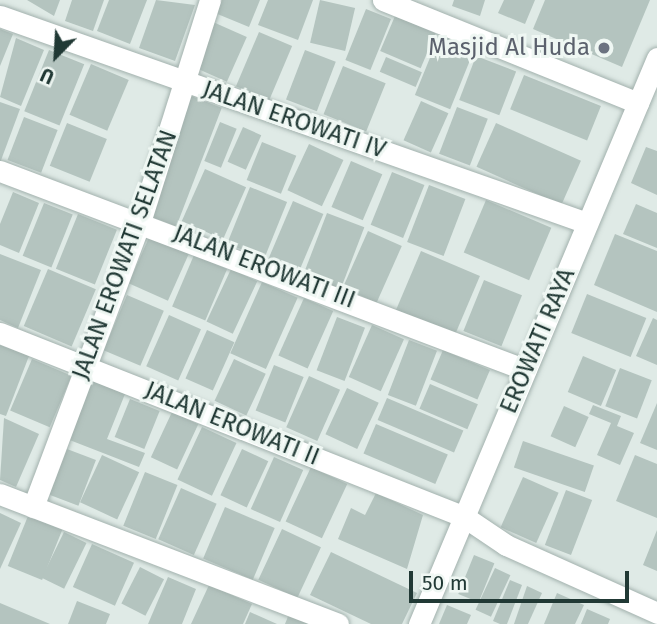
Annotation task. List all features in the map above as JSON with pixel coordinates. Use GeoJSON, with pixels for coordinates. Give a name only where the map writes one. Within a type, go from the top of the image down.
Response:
{"type":"FeatureCollection","features":[{"type":"Feature","properties":{"kind":"street","name":"JALAN EROWATI SELATAN"},"geometry":{"type":"LineString","coordinates":[[33,507],[141,219],[210,0]]}},
{"type":"Feature","properties":{"kind":"street"},"geometry":{"type":"LineString","coordinates":[[383,0],[638,103]]}},
{"type":"Feature","properties":{"kind":"street","name":"JALAN EROWATI IV"},"geometry":{"type":"LineString","coordinates":[[0,16],[587,223]]}},
{"type":"Feature","properties":{"kind":"street","name":"EROWATI RAYA"},"geometry":{"type":"LineString","coordinates":[[419,624],[657,58]]}},
{"type":"Feature","properties":{"kind":"street","name":"JALAN EROWATI III"},"geometry":{"type":"LineString","coordinates":[[0,171],[141,219],[526,370]]}},
{"type":"Feature","properties":{"kind":"street","name":"JALAN EROWATI II"},"geometry":{"type":"LineString","coordinates":[[0,333],[463,516],[506,545],[657,613]]}},
{"type":"Feature","properties":{"kind":"street"},"geometry":{"type":"LineString","coordinates":[[0,494],[338,624]]}},
{"type":"Feature","properties":{"kind":"building"},"geometry":{"type":"Polygon","coordinates":[[[27,0],[60,0],[54,16],[27,0]]]}},
{"type":"Feature","properties":{"kind":"building"},"geometry":{"type":"Polygon","coordinates":[[[72,0],[104,0],[93,31],[65,21],[72,0]]]}},
{"type":"Feature","properties":{"kind":"building"},"geometry":{"type":"Polygon","coordinates":[[[109,0],[147,0],[130,44],[97,31],[109,0]]]}},
{"type":"Feature","properties":{"kind":"building"},"geometry":{"type":"Polygon","coordinates":[[[156,0],[195,5],[175,61],[139,48],[156,0]]]}},
{"type":"Feature","properties":{"kind":"building"},"geometry":{"type":"Polygon","coordinates":[[[221,0],[260,0],[249,27],[215,13],[221,0]]]}},
{"type":"Feature","properties":{"kind":"building"},"geometry":{"type":"Polygon","coordinates":[[[268,0],[313,0],[298,40],[258,25],[268,0]]]}},
{"type":"Feature","properties":{"kind":"building"},"geometry":{"type":"Polygon","coordinates":[[[320,0],[355,8],[345,51],[310,43],[320,0]]]}},
{"type":"Feature","properties":{"kind":"building"},"geometry":{"type":"Polygon","coordinates":[[[454,0],[485,0],[480,16],[452,6],[454,0]]]}},
{"type":"Feature","properties":{"kind":"building"},"geometry":{"type":"Polygon","coordinates":[[[504,0],[535,0],[525,24],[498,13],[504,0]]]}},
{"type":"Feature","properties":{"kind":"building","name":"Masjid Al Huda"},"geometry":{"type":"Polygon","coordinates":[[[545,0],[650,0],[622,67],[533,29],[545,0]]]}},
{"type":"Feature","properties":{"kind":"building"},"geometry":{"type":"Polygon","coordinates":[[[366,9],[391,19],[370,70],[345,60],[366,9]]]}},
{"type":"Feature","properties":{"kind":"building"},"geometry":{"type":"Polygon","coordinates":[[[395,16],[436,33],[421,68],[380,51],[395,16]]]}},
{"type":"Feature","properties":{"kind":"building"},"geometry":{"type":"Polygon","coordinates":[[[213,22],[247,37],[227,82],[193,67],[213,22]]]}},
{"type":"Feature","properties":{"kind":"building"},"geometry":{"type":"Polygon","coordinates":[[[0,29],[13,34],[0,66],[0,29]]]}},
{"type":"Feature","properties":{"kind":"building"},"geometry":{"type":"Polygon","coordinates":[[[259,32],[292,46],[269,100],[236,86],[259,32]]]}},
{"type":"Feature","properties":{"kind":"building"},"geometry":{"type":"Polygon","coordinates":[[[440,33],[475,47],[450,109],[415,95],[440,33]]]}},
{"type":"Feature","properties":{"kind":"building"},"geometry":{"type":"Polygon","coordinates":[[[16,38],[44,50],[21,106],[0,97],[16,38]]]}},
{"type":"Feature","properties":{"kind":"building"},"geometry":{"type":"Polygon","coordinates":[[[49,50],[84,64],[60,125],[24,111],[49,50]]]}},
{"type":"Feature","properties":{"kind":"building"},"geometry":{"type":"Polygon","coordinates":[[[305,50],[336,62],[317,111],[286,99],[305,50]]]}},
{"type":"Feature","properties":{"kind":"building"},"geometry":{"type":"Polygon","coordinates":[[[476,56],[516,71],[499,115],[459,100],[476,56]]]}},
{"type":"Feature","properties":{"kind":"building"},"geometry":{"type":"Polygon","coordinates":[[[386,57],[422,72],[416,87],[380,72],[386,57]]]}},
{"type":"Feature","properties":{"kind":"building"},"geometry":{"type":"Polygon","coordinates":[[[91,64],[129,80],[107,131],[70,115],[91,64]]]}},
{"type":"Feature","properties":{"kind":"building"},"geometry":{"type":"Polygon","coordinates":[[[343,66],[386,83],[366,131],[324,114],[343,66]]]}},
{"type":"Feature","properties":{"kind":"building"},"geometry":{"type":"Polygon","coordinates":[[[524,75],[601,106],[587,140],[510,109],[524,75]]]}},
{"type":"Feature","properties":{"kind":"building"},"geometry":{"type":"Polygon","coordinates":[[[191,96],[222,108],[176,226],[145,215],[191,96]]]}},
{"type":"Feature","properties":{"kind":"building"},"geometry":{"type":"Polygon","coordinates":[[[421,101],[448,113],[431,152],[404,140],[421,101]]]}},
{"type":"Feature","properties":{"kind":"building"},"geometry":{"type":"Polygon","coordinates":[[[0,102],[20,109],[0,163],[0,102]]]}},
{"type":"Feature","properties":{"kind":"building"},"geometry":{"type":"Polygon","coordinates":[[[457,107],[488,119],[470,166],[439,154],[457,107]]]}},
{"type":"Feature","properties":{"kind":"building"},"geometry":{"type":"Polygon","coordinates":[[[24,117],[58,130],[41,173],[8,160],[24,117]]]}},
{"type":"Feature","properties":{"kind":"building"},"geometry":{"type":"Polygon","coordinates":[[[220,122],[237,129],[221,168],[204,161],[220,122]]]}},
{"type":"Feature","properties":{"kind":"building"},"geometry":{"type":"Polygon","coordinates":[[[67,123],[107,139],[90,182],[50,166],[67,123]]]}},
{"type":"Feature","properties":{"kind":"building"},"geometry":{"type":"Polygon","coordinates":[[[496,123],[581,161],[561,205],[476,167],[496,123]]]}},
{"type":"Feature","properties":{"kind":"building"},"geometry":{"type":"Polygon","coordinates":[[[243,127],[261,135],[246,170],[228,162],[243,127]]]}},
{"type":"Feature","properties":{"kind":"building"},"geometry":{"type":"Polygon","coordinates":[[[262,142],[296,156],[281,194],[247,180],[262,142]]]}},
{"type":"Feature","properties":{"kind":"building"},"geometry":{"type":"Polygon","coordinates":[[[309,144],[343,160],[322,206],[287,190],[309,144]]]}},
{"type":"Feature","properties":{"kind":"building"},"geometry":{"type":"Polygon","coordinates":[[[646,147],[657,151],[657,195],[631,183],[646,147]]]}},
{"type":"Feature","properties":{"kind":"building"},"geometry":{"type":"Polygon","coordinates":[[[351,161],[382,174],[363,220],[331,207],[351,161]]]}},
{"type":"Feature","properties":{"kind":"building"},"geometry":{"type":"Polygon","coordinates":[[[205,169],[246,187],[223,239],[182,221],[205,169]]]}},
{"type":"Feature","properties":{"kind":"building"},"geometry":{"type":"Polygon","coordinates":[[[392,172],[424,185],[403,238],[371,225],[392,172]]]}},
{"type":"Feature","properties":{"kind":"building"},"geometry":{"type":"Polygon","coordinates":[[[429,185],[465,199],[444,256],[407,242],[429,185]]]}},
{"type":"Feature","properties":{"kind":"building"},"geometry":{"type":"Polygon","coordinates":[[[250,187],[287,202],[264,259],[227,244],[250,187]]]}},
{"type":"Feature","properties":{"kind":"building"},"geometry":{"type":"Polygon","coordinates":[[[13,192],[39,203],[19,253],[0,245],[0,224],[13,192]]]}},
{"type":"Feature","properties":{"kind":"building"},"geometry":{"type":"Polygon","coordinates":[[[486,200],[551,228],[529,280],[464,252],[486,200]]]}},
{"type":"Feature","properties":{"kind":"building"},"geometry":{"type":"Polygon","coordinates":[[[293,201],[323,214],[299,272],[268,259],[293,201]]]}},
{"type":"Feature","properties":{"kind":"building"},"geometry":{"type":"Polygon","coordinates":[[[44,203],[73,215],[51,267],[23,256],[44,203]]]}},
{"type":"Feature","properties":{"kind":"building"},"geometry":{"type":"Polygon","coordinates":[[[636,204],[657,213],[657,248],[623,234],[636,204]]]}},
{"type":"Feature","properties":{"kind":"building"},"geometry":{"type":"Polygon","coordinates":[[[327,213],[364,227],[341,289],[303,275],[327,213]]]}},
{"type":"Feature","properties":{"kind":"building"},"geometry":{"type":"Polygon","coordinates":[[[78,214],[117,230],[95,284],[56,269],[78,214]]]}},
{"type":"Feature","properties":{"kind":"building"},"geometry":{"type":"Polygon","coordinates":[[[368,231],[402,246],[377,303],[343,288],[368,231]]]}},
{"type":"Feature","properties":{"kind":"building"},"geometry":{"type":"Polygon","coordinates":[[[151,233],[190,250],[168,301],[129,283],[151,233]]]}},
{"type":"Feature","properties":{"kind":"building"},"geometry":{"type":"Polygon","coordinates":[[[615,234],[657,251],[657,312],[594,285],[615,234]]]}},
{"type":"Feature","properties":{"kind":"building"},"geometry":{"type":"Polygon","coordinates":[[[421,251],[480,276],[454,338],[395,313],[421,251]]]}},
{"type":"Feature","properties":{"kind":"building"},"geometry":{"type":"Polygon","coordinates":[[[0,254],[41,270],[18,328],[0,320],[0,254]]]}},
{"type":"Feature","properties":{"kind":"building"},"geometry":{"type":"Polygon","coordinates":[[[194,255],[227,269],[205,321],[172,307],[194,255]]]}},
{"type":"Feature","properties":{"kind":"building"},"geometry":{"type":"Polygon","coordinates":[[[48,269],[96,289],[72,346],[24,326],[48,269]]]}},
{"type":"Feature","properties":{"kind":"building"},"geometry":{"type":"Polygon","coordinates":[[[231,269],[257,281],[233,334],[206,322],[231,269]]]}},
{"type":"Feature","properties":{"kind":"building"},"geometry":{"type":"Polygon","coordinates":[[[484,280],[522,295],[501,346],[463,331],[484,280]]]}},
{"type":"Feature","properties":{"kind":"building"},"geometry":{"type":"Polygon","coordinates":[[[262,282],[298,298],[266,369],[230,353],[262,282]]]}},
{"type":"Feature","properties":{"kind":"building"},"geometry":{"type":"Polygon","coordinates":[[[587,294],[646,318],[631,357],[571,333],[587,294]]]}},
{"type":"Feature","properties":{"kind":"building"},"geometry":{"type":"Polygon","coordinates":[[[127,295],[164,311],[140,366],[104,350],[127,295]]]}},
{"type":"Feature","properties":{"kind":"building"},"geometry":{"type":"Polygon","coordinates":[[[304,298],[333,311],[308,369],[278,356],[304,298]]]}},
{"type":"Feature","properties":{"kind":"building"},"geometry":{"type":"Polygon","coordinates":[[[169,315],[201,329],[178,380],[146,366],[169,315]]]}},
{"type":"Feature","properties":{"kind":"building"},"geometry":{"type":"Polygon","coordinates":[[[337,317],[365,328],[345,381],[317,370],[337,317]]]}},
{"type":"Feature","properties":{"kind":"building"},"geometry":{"type":"Polygon","coordinates":[[[653,318],[657,320],[657,365],[636,356],[653,318]]]}},
{"type":"Feature","properties":{"kind":"building"},"geometry":{"type":"Polygon","coordinates":[[[372,325],[404,339],[381,391],[349,377],[372,325]]]}},
{"type":"Feature","properties":{"kind":"building"},"geometry":{"type":"Polygon","coordinates":[[[207,330],[234,342],[213,391],[185,378],[207,330]]]}},
{"type":"Feature","properties":{"kind":"building"},"geometry":{"type":"Polygon","coordinates":[[[409,340],[437,351],[416,406],[388,395],[409,340]]]}},
{"type":"Feature","properties":{"kind":"building"},"geometry":{"type":"Polygon","coordinates":[[[0,345],[29,356],[6,416],[0,414],[0,345]]]}},
{"type":"Feature","properties":{"kind":"building"},"geometry":{"type":"Polygon","coordinates":[[[443,350],[490,370],[477,399],[430,379],[443,350]]]}},
{"type":"Feature","properties":{"kind":"building"},"geometry":{"type":"Polygon","coordinates":[[[583,356],[616,370],[601,406],[568,392],[583,356]]]}},
{"type":"Feature","properties":{"kind":"building"},"geometry":{"type":"Polygon","coordinates":[[[32,359],[72,376],[50,427],[10,411],[32,359]]]}},
{"type":"Feature","properties":{"kind":"building"},"geometry":{"type":"Polygon","coordinates":[[[234,359],[266,374],[246,415],[215,401],[234,359]]]}},
{"type":"Feature","properties":{"kind":"building"},"geometry":{"type":"Polygon","coordinates":[[[274,365],[304,377],[285,422],[256,410],[274,365]]]}},
{"type":"Feature","properties":{"kind":"building"},"geometry":{"type":"Polygon","coordinates":[[[620,368],[652,380],[637,418],[605,406],[620,368]]]}},
{"type":"Feature","properties":{"kind":"building"},"geometry":{"type":"Polygon","coordinates":[[[309,376],[340,390],[317,441],[286,427],[309,376]]]}},
{"type":"Feature","properties":{"kind":"building"},"geometry":{"type":"Polygon","coordinates":[[[88,379],[125,394],[107,439],[145,453],[139,467],[67,439],[88,379]]]}},
{"type":"Feature","properties":{"kind":"building"},"geometry":{"type":"Polygon","coordinates":[[[430,384],[478,404],[467,429],[419,409],[430,384]]]}},
{"type":"Feature","properties":{"kind":"building"},"geometry":{"type":"Polygon","coordinates":[[[347,388],[379,403],[357,449],[325,434],[347,388]]]}},
{"type":"Feature","properties":{"kind":"building"},"geometry":{"type":"Polygon","coordinates":[[[387,398],[463,430],[454,453],[378,420],[387,398]]]}},
{"type":"Feature","properties":{"kind":"building"},"geometry":{"type":"Polygon","coordinates":[[[130,399],[160,411],[144,449],[115,437],[130,399]]]}},
{"type":"Feature","properties":{"kind":"building"},"geometry":{"type":"Polygon","coordinates":[[[657,403],[657,450],[640,443],[657,403]]]}},
{"type":"Feature","properties":{"kind":"building"},"geometry":{"type":"Polygon","coordinates":[[[593,405],[621,416],[617,426],[634,433],[620,465],[597,455],[611,423],[589,414],[593,405]]]}},
{"type":"Feature","properties":{"kind":"building"},"geometry":{"type":"Polygon","coordinates":[[[564,406],[589,417],[575,447],[551,436],[564,406]]]}},
{"type":"Feature","properties":{"kind":"building"},"geometry":{"type":"Polygon","coordinates":[[[172,412],[198,424],[177,470],[151,457],[172,412]]]}},
{"type":"Feature","properties":{"kind":"building"},"geometry":{"type":"Polygon","coordinates":[[[4,418],[39,434],[16,487],[0,480],[4,418]]]}},
{"type":"Feature","properties":{"kind":"building"},"geometry":{"type":"Polygon","coordinates":[[[376,424],[448,454],[435,484],[363,453],[376,424]]]}},
{"type":"Feature","properties":{"kind":"building"},"geometry":{"type":"Polygon","coordinates":[[[202,427],[236,443],[212,496],[177,480],[202,427]]]}},
{"type":"Feature","properties":{"kind":"building"},"geometry":{"type":"Polygon","coordinates":[[[523,441],[594,465],[585,492],[514,467],[523,441]]]}},
{"type":"Feature","properties":{"kind":"building"},"geometry":{"type":"Polygon","coordinates":[[[67,449],[96,460],[78,506],[49,495],[67,449]]]}},
{"type":"Feature","properties":{"kind":"building"},"geometry":{"type":"Polygon","coordinates":[[[242,449],[268,461],[247,507],[220,495],[242,449]]]}},
{"type":"Feature","properties":{"kind":"building"},"geometry":{"type":"Polygon","coordinates":[[[102,455],[139,472],[117,519],[80,502],[102,455]]]}},
{"type":"Feature","properties":{"kind":"building"},"geometry":{"type":"Polygon","coordinates":[[[635,455],[657,464],[657,518],[616,501],[635,455]]]}},
{"type":"Feature","properties":{"kind":"building"},"geometry":{"type":"Polygon","coordinates":[[[274,457],[303,470],[280,522],[251,509],[274,457]]]}},
{"type":"Feature","properties":{"kind":"building"},"geometry":{"type":"Polygon","coordinates":[[[311,467],[347,484],[322,538],[286,521],[311,467]]]}},
{"type":"Feature","properties":{"kind":"building"},"geometry":{"type":"Polygon","coordinates":[[[145,472],[177,485],[156,539],[123,526],[145,472]]]}},
{"type":"Feature","properties":{"kind":"building"},"geometry":{"type":"Polygon","coordinates":[[[523,477],[559,493],[536,543],[501,527],[523,477]]]}},
{"type":"Feature","properties":{"kind":"building"},"geometry":{"type":"Polygon","coordinates":[[[181,488],[217,504],[194,555],[158,539],[181,488]]]}},
{"type":"Feature","properties":{"kind":"building"},"geometry":{"type":"Polygon","coordinates":[[[566,490],[592,500],[571,555],[545,545],[566,490]]]}},
{"type":"Feature","properties":{"kind":"building"},"geometry":{"type":"Polygon","coordinates":[[[376,493],[423,515],[407,569],[338,539],[351,508],[365,515],[376,493]]]}},
{"type":"Feature","properties":{"kind":"building"},"geometry":{"type":"Polygon","coordinates":[[[225,507],[275,528],[253,580],[203,559],[225,507]]]}},
{"type":"Feature","properties":{"kind":"building"},"geometry":{"type":"Polygon","coordinates":[[[0,513],[21,523],[0,569],[0,513]]]}},
{"type":"Feature","properties":{"kind":"building"},"geometry":{"type":"Polygon","coordinates":[[[28,516],[62,530],[42,580],[8,566],[28,516]]]}},
{"type":"Feature","properties":{"kind":"building"},"geometry":{"type":"Polygon","coordinates":[[[282,529],[321,547],[297,598],[258,580],[282,529]]]}},
{"type":"Feature","properties":{"kind":"building"},"geometry":{"type":"Polygon","coordinates":[[[657,530],[657,571],[643,565],[657,530]]]}},
{"type":"Feature","properties":{"kind":"building"},"geometry":{"type":"Polygon","coordinates":[[[64,532],[86,543],[64,589],[42,578],[64,532]]]}},
{"type":"Feature","properties":{"kind":"building"},"geometry":{"type":"Polygon","coordinates":[[[92,544],[134,563],[115,606],[73,587],[92,544]]]}},
{"type":"Feature","properties":{"kind":"building"},"geometry":{"type":"Polygon","coordinates":[[[331,552],[417,593],[402,624],[371,624],[310,595],[331,552]]]}},
{"type":"Feature","properties":{"kind":"building"},"geometry":{"type":"Polygon","coordinates":[[[474,555],[494,563],[479,602],[458,594],[474,555]]]}},
{"type":"Feature","properties":{"kind":"building"},"geometry":{"type":"Polygon","coordinates":[[[140,567],[164,579],[145,616],[121,604],[140,567]]]}},
{"type":"Feature","properties":{"kind":"building"},"geometry":{"type":"Polygon","coordinates":[[[495,568],[510,575],[491,617],[476,610],[495,568]]]}},
{"type":"Feature","properties":{"kind":"building"},"geometry":{"type":"Polygon","coordinates":[[[168,577],[196,589],[182,624],[148,624],[168,577]]]}},
{"type":"Feature","properties":{"kind":"building"},"geometry":{"type":"Polygon","coordinates":[[[510,580],[522,585],[507,624],[500,624],[493,621],[510,580]]]}},
{"type":"Feature","properties":{"kind":"building"},"geometry":{"type":"Polygon","coordinates":[[[209,585],[252,604],[243,624],[191,624],[209,585]]]}},
{"type":"Feature","properties":{"kind":"building"},"geometry":{"type":"Polygon","coordinates":[[[527,586],[542,593],[528,624],[514,624],[527,586]]]}},
{"type":"Feature","properties":{"kind":"building"},"geometry":{"type":"Polygon","coordinates":[[[557,593],[584,605],[575,624],[544,624],[557,593]]]}},
{"type":"Feature","properties":{"kind":"building"},"geometry":{"type":"Polygon","coordinates":[[[77,601],[110,614],[106,624],[68,624],[77,601]]]}},
{"type":"Feature","properties":{"kind":"building"},"geometry":{"type":"Polygon","coordinates":[[[0,603],[50,624],[0,624],[0,603]]]}},
{"type":"Feature","properties":{"kind":"building"},"geometry":{"type":"Polygon","coordinates":[[[447,605],[471,615],[467,624],[439,624],[447,605]]]}},
{"type":"Feature","properties":{"kind":"building"},"geometry":{"type":"Polygon","coordinates":[[[291,609],[314,624],[285,624],[291,609]]]}},
{"type":"Feature","properties":{"kind":"building"},"geometry":{"type":"Polygon","coordinates":[[[587,609],[610,619],[608,624],[581,624],[587,609]]]}},
{"type":"Feature","properties":{"kind":"building"},"geometry":{"type":"Polygon","coordinates":[[[250,612],[277,624],[245,624],[250,612]]]}},
{"type":"Feature","properties":{"kind":"place","name":"Masjid Al Huda"},"geometry":{"type":"Point","coordinates":[604,48]}}]}
